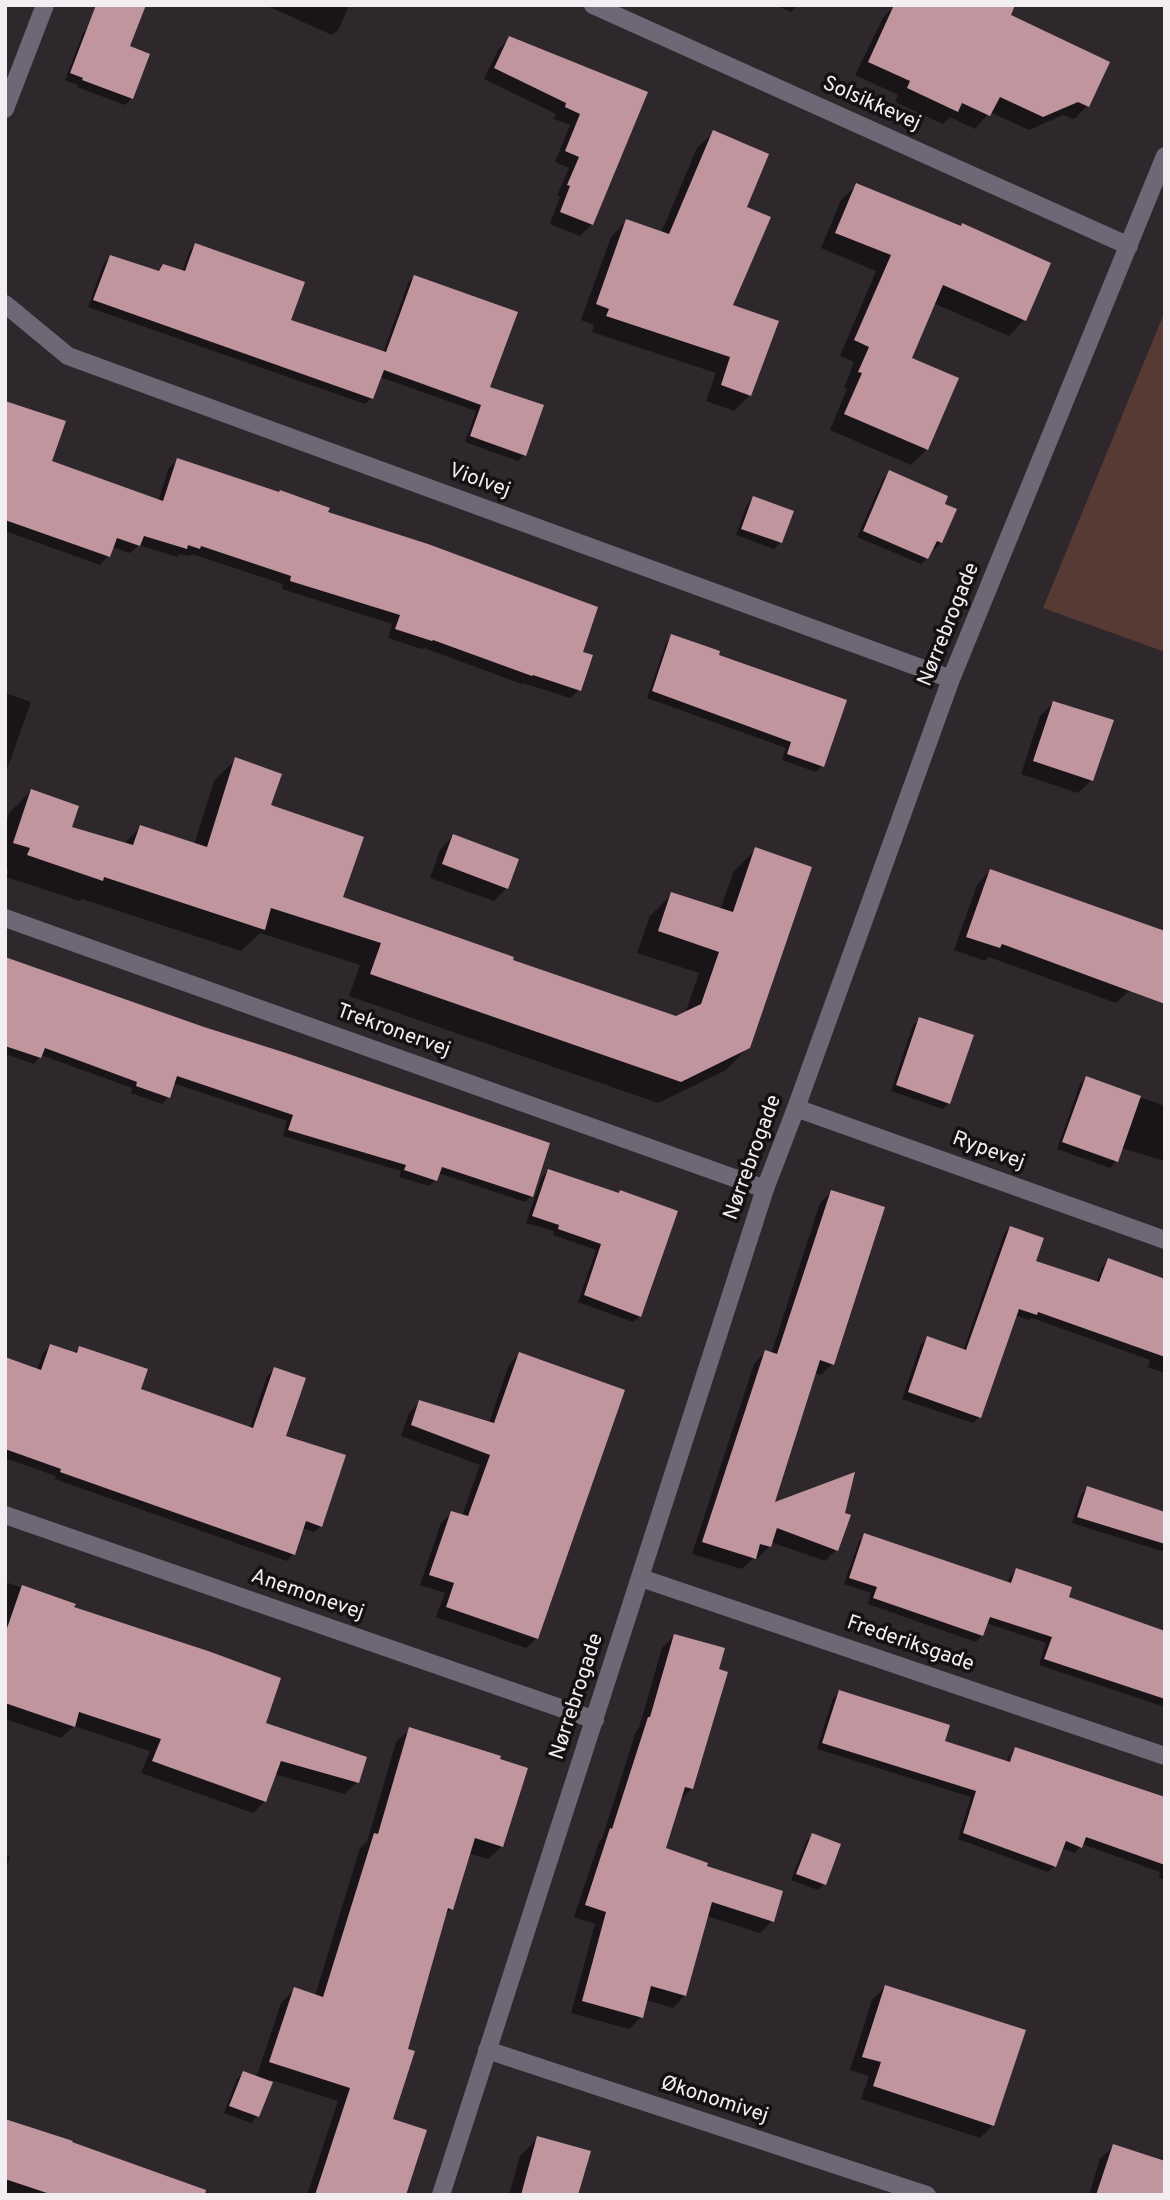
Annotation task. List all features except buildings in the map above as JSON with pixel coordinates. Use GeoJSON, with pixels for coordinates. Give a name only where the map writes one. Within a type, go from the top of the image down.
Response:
{"type":"FeatureCollection","features":[{"type":"Feature","properties":{"kind":"street"},"geometry":{"type":"LineString","coordinates":[[5,109],[45,5]]}},
{"type":"Feature","properties":{"kind":"street","name":"Solsikkevej"},"geometry":{"type":"LineString","coordinates":[[593,5],[1129,246]]}},
{"type":"Feature","properties":{"kind":"street","name":"Nørrebrogade"},"geometry":{"type":"LineString","coordinates":[[441,2195],[765,1189],[951,680],[1165,156]]}},
{"type":"Feature","properties":{"kind":"street","name":"Violvej"},"geometry":{"type":"LineString","coordinates":[[5,304],[68,356],[951,680]]}},
{"type":"Feature","properties":{"kind":"street","name":"Trekronervej"},"geometry":{"type":"LineString","coordinates":[[5,918],[765,1189]]}},
{"type":"Feature","properties":{"kind":"street","name":"Rypevej"},"geometry":{"type":"LineString","coordinates":[[796,1108],[1165,1240]]}},
{"type":"Feature","properties":{"kind":"street","name":"Anemonevej"},"geometry":{"type":"LineString","coordinates":[[5,1515],[595,1720]]}},
{"type":"Feature","properties":{"kind":"street","name":"Frederiksgade"},"geometry":{"type":"LineString","coordinates":[[641,1578],[1165,1756]]}},
{"type":"Feature","properties":{"kind":"street","name":"Økonomivej"},"geometry":{"type":"LineString","coordinates":[[487,2050],[927,2195]]}},
{"type":"Feature","properties":{"kind":"shaded area"},"geometry":{"type":"Polygon","coordinates":[[[1165,311],[1165,652],[1043,608],[1165,311]]]}}]}
